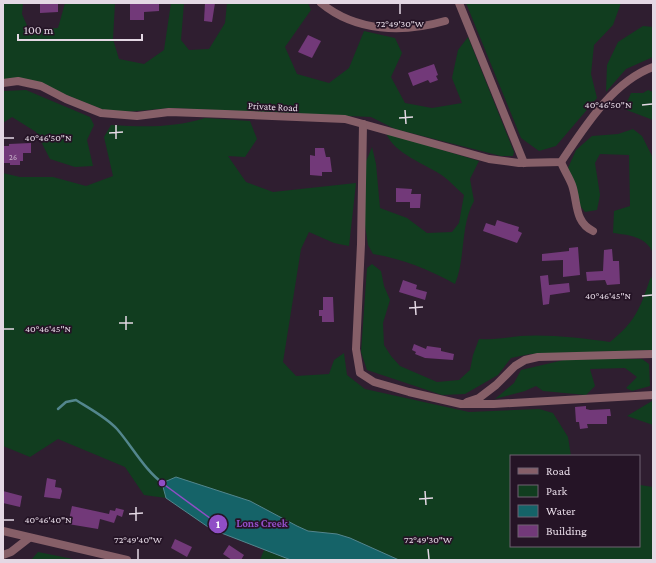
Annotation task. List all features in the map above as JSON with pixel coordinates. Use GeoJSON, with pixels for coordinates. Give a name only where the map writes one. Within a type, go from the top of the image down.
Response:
{"type":"FeatureCollection","features":[{"type":"Feature","properties":{"kind":"street"},"geometry":{"type":"LineString","coordinates":[[321,3],[331,11],[351,20],[383,28],[425,27],[445,22]]}},
{"type":"Feature","properties":{"kind":"street"},"geometry":{"type":"LineString","coordinates":[[459,3],[524,163]]}},
{"type":"Feature","properties":{"kind":"street"},"geometry":{"type":"LineString","coordinates":[[593,231],[581,222],[572,185],[561,162],[576,138],[614,94],[643,71],[653,67]]}},
{"type":"Feature","properties":{"kind":"street","name":"Private Road"},"geometry":{"type":"LineString","coordinates":[[3,83],[18,81],[41,86],[66,99],[101,113],[137,116],[169,112],[345,119],[489,159],[524,163],[561,162]]}},
{"type":"Feature","properties":{"kind":"street"},"geometry":{"type":"LineString","coordinates":[[363,124],[361,244],[356,349],[360,373],[374,382],[461,404],[494,404],[653,395]]}},
{"type":"Feature","properties":{"kind":"street"},"geometry":{"type":"LineString","coordinates":[[461,404],[479,398],[496,385],[514,366],[525,360],[538,357],[653,354]]}},
{"type":"Feature","properties":{"kind":"street"},"geometry":{"type":"LineString","coordinates":[[3,532],[127,560]]}},
{"type":"Feature","properties":{"kind":"street"},"geometry":{"type":"LineString","coordinates":[[3,555],[11,552],[29,538]]}},
{"type":"Feature","properties":{"kind":"green space"},"geometry":{"type":"Polygon","coordinates":[[[3,3],[23,3],[22,14],[29,30],[58,28],[65,3],[115,3],[113,39],[119,59],[144,64],[164,50],[171,3],[184,3],[181,40],[189,50],[209,49],[225,23],[227,3],[308,3],[311,10],[285,47],[297,74],[329,83],[349,68],[364,31],[395,38],[402,53],[391,77],[405,103],[432,108],[462,103],[452,78],[458,50],[468,37],[514,152],[513,156],[501,156],[395,129],[371,117],[171,108],[125,112],[104,110],[26,79],[3,81],[3,3]]]}},
{"type":"Feature","properties":{"kind":"green space"},"geometry":{"type":"Polygon","coordinates":[[[466,3],[621,3],[613,25],[594,45],[591,74],[597,98],[556,146],[539,151],[521,138],[466,3]]]}},
{"type":"Feature","properties":{"kind":"green space"},"geometry":{"type":"Polygon","coordinates":[[[643,26],[653,27],[653,57],[626,69],[606,92],[607,65],[618,42],[643,26]]]}},
{"type":"Feature","properties":{"kind":"green space"},"geometry":{"type":"Polygon","coordinates":[[[26,90],[90,117],[94,125],[87,140],[93,166],[75,167],[50,159],[36,132],[12,117],[3,123],[3,91],[26,90]]]}},
{"type":"Feature","properties":{"kind":"green space"},"geometry":{"type":"Polygon","coordinates":[[[648,90],[653,92],[653,120],[624,109],[631,93],[643,93],[648,90]]]}},
{"type":"Feature","properties":{"kind":"green space"},"geometry":{"type":"Polygon","coordinates":[[[205,118],[250,121],[257,139],[245,157],[228,156],[246,182],[273,192],[356,183],[349,246],[334,243],[309,232],[301,249],[283,362],[296,376],[329,374],[334,360],[344,353],[347,375],[365,389],[469,412],[539,409],[553,413],[568,437],[571,455],[510,455],[510,547],[640,547],[640,485],[653,487],[653,560],[399,560],[350,538],[337,534],[308,531],[250,501],[163,483],[166,498],[144,495],[125,467],[58,439],[30,457],[3,446],[3,173],[20,177],[53,177],[86,186],[113,176],[104,137],[111,125],[158,126],[181,124],[205,118]]]}},
{"type":"Feature","properties":{"kind":"green space"},"geometry":{"type":"Polygon","coordinates":[[[633,129],[642,136],[653,158],[653,253],[646,243],[636,237],[613,233],[614,211],[630,206],[629,155],[600,154],[595,163],[600,195],[597,210],[585,212],[578,203],[568,168],[576,150],[592,136],[618,134],[633,129]]]}},
{"type":"Feature","properties":{"kind":"green space"},"geometry":{"type":"Polygon","coordinates":[[[386,133],[479,161],[470,179],[474,201],[467,221],[461,263],[455,284],[415,265],[373,254],[368,245],[365,225],[365,164],[372,147],[376,164],[380,208],[407,218],[427,233],[452,232],[459,223],[464,195],[443,176],[403,153],[390,140],[386,133]]]}},
{"type":"Feature","properties":{"kind":"green space"},"geometry":{"type":"Polygon","coordinates":[[[372,264],[381,271],[384,286],[390,300],[383,323],[384,345],[400,366],[437,382],[459,380],[470,370],[473,355],[479,339],[520,336],[553,336],[610,342],[625,328],[636,314],[650,279],[653,276],[653,350],[530,354],[511,358],[498,375],[465,394],[442,395],[367,370],[361,352],[367,268],[372,264]]]}},
{"type":"Feature","properties":{"kind":"green space"},"geometry":{"type":"Polygon","coordinates":[[[568,359],[642,359],[649,364],[650,386],[632,391],[626,388],[637,377],[625,368],[590,369],[595,386],[586,395],[543,391],[536,386],[525,391],[495,399],[514,383],[521,370],[568,359]]]}},
{"type":"Feature","properties":{"kind":"green space"},"geometry":{"type":"Polygon","coordinates":[[[652,401],[653,425],[627,416],[652,401]]]}},
{"type":"Feature","properties":{"kind":"green space"},"geometry":{"type":"Polygon","coordinates":[[[264,550],[291,560],[260,560],[264,550]]]}},
{"type":"Feature","properties":{"kind":"green space"},"geometry":{"type":"Polygon","coordinates":[[[38,552],[78,560],[31,560],[38,552]]]}},
{"type":"Feature","properties":{"kind":"water"},"geometry":{"type":"Polygon","coordinates":[[[176,477],[250,501],[308,531],[337,534],[350,538],[399,560],[291,560],[211,529],[166,498],[162,483],[176,477]]]}},
{"type":"Feature","properties":{"kind":"building"},"geometry":{"type":"Polygon","coordinates":[[[40,3],[58,3],[58,12],[40,13],[40,3]]]}},
{"type":"Feature","properties":{"kind":"building"},"geometry":{"type":"Polygon","coordinates":[[[130,3],[159,3],[159,11],[144,12],[144,20],[130,20],[130,3]]]}},
{"type":"Feature","properties":{"kind":"building"},"geometry":{"type":"Polygon","coordinates":[[[205,3],[215,3],[212,22],[204,21],[205,3]]]}},
{"type":"Feature","properties":{"kind":"building"},"geometry":{"type":"Polygon","coordinates":[[[308,35],[321,41],[312,58],[298,52],[308,35]]]}},
{"type":"Feature","properties":{"kind":"building"},"geometry":{"type":"Polygon","coordinates":[[[434,64],[438,75],[436,76],[438,80],[430,83],[428,80],[413,86],[408,73],[434,64]]]}},
{"type":"Feature","properties":{"kind":"building"},"geometry":{"type":"Polygon","coordinates":[[[31,143],[31,153],[23,153],[23,161],[20,161],[20,165],[3,163],[3,146],[9,146],[9,144],[31,143]]]}},
{"type":"Feature","properties":{"kind":"building"},"geometry":{"type":"Polygon","coordinates":[[[315,148],[324,148],[326,157],[330,157],[332,172],[322,172],[322,176],[310,175],[310,155],[315,156],[315,148]]]}},
{"type":"Feature","properties":{"kind":"building"},"geometry":{"type":"Polygon","coordinates":[[[396,188],[412,189],[411,194],[421,194],[420,208],[410,208],[410,202],[396,202],[396,188]]]}},
{"type":"Feature","properties":{"kind":"building"},"geometry":{"type":"Polygon","coordinates":[[[497,220],[519,227],[518,231],[522,233],[517,243],[483,231],[486,223],[495,226],[497,220]]]}},
{"type":"Feature","properties":{"kind":"building"},"geometry":{"type":"Polygon","coordinates":[[[578,247],[580,275],[563,277],[563,260],[542,261],[542,254],[569,251],[569,248],[578,247]]]}},
{"type":"Feature","properties":{"kind":"building"},"geometry":{"type":"Polygon","coordinates":[[[612,249],[613,261],[619,261],[620,284],[607,285],[605,280],[587,281],[586,272],[603,271],[604,250],[612,249]]]}},
{"type":"Feature","properties":{"kind":"building"},"geometry":{"type":"Polygon","coordinates":[[[548,275],[549,285],[569,283],[570,292],[550,295],[549,304],[543,305],[540,276],[548,275]]]}},
{"type":"Feature","properties":{"kind":"building"},"geometry":{"type":"Polygon","coordinates":[[[403,280],[417,285],[416,289],[427,292],[425,300],[399,292],[403,280]]]}},
{"type":"Feature","properties":{"kind":"building"},"geometry":{"type":"Polygon","coordinates":[[[323,297],[333,297],[334,322],[322,322],[322,316],[319,316],[319,310],[323,310],[323,297]]]}},
{"type":"Feature","properties":{"kind":"building"},"geometry":{"type":"Polygon","coordinates":[[[414,344],[426,349],[427,346],[441,348],[441,351],[454,354],[453,360],[425,358],[415,354],[416,352],[412,350],[414,344]]]}},
{"type":"Feature","properties":{"kind":"building"},"geometry":{"type":"Polygon","coordinates":[[[586,406],[586,409],[590,410],[610,409],[611,416],[607,416],[607,424],[587,424],[588,428],[580,429],[579,422],[576,422],[575,407],[586,406]]]}},
{"type":"Feature","properties":{"kind":"building"},"geometry":{"type":"Polygon","coordinates":[[[47,478],[56,480],[55,487],[61,488],[62,491],[60,499],[44,497],[47,478]]]}},
{"type":"Feature","properties":{"kind":"building"},"geometry":{"type":"Polygon","coordinates":[[[3,491],[22,496],[20,507],[3,503],[3,491]]]}},
{"type":"Feature","properties":{"kind":"building"},"geometry":{"type":"Polygon","coordinates":[[[72,506],[109,514],[110,510],[115,511],[116,508],[124,510],[122,517],[117,515],[114,523],[100,519],[98,529],[68,524],[72,506]]]}},
{"type":"Feature","properties":{"kind":"building"},"geometry":{"type":"Polygon","coordinates":[[[175,539],[192,547],[187,557],[171,548],[175,539]]]}},
{"type":"Feature","properties":{"kind":"building"},"geometry":{"type":"Polygon","coordinates":[[[229,545],[244,555],[241,560],[232,560],[223,554],[229,545]]]}},
{"type":"Feature","properties":{"kind":"waterway"},"geometry":{"type":"LineString","coordinates":[[58,409],[66,402],[76,400],[103,417],[117,429],[145,465],[157,479],[164,484]]}},
{"type":"Feature","properties":{"kind":"place","name":"Lons Creek"},"geometry":{"type":"Point","coordinates":[162,483]}}]}
